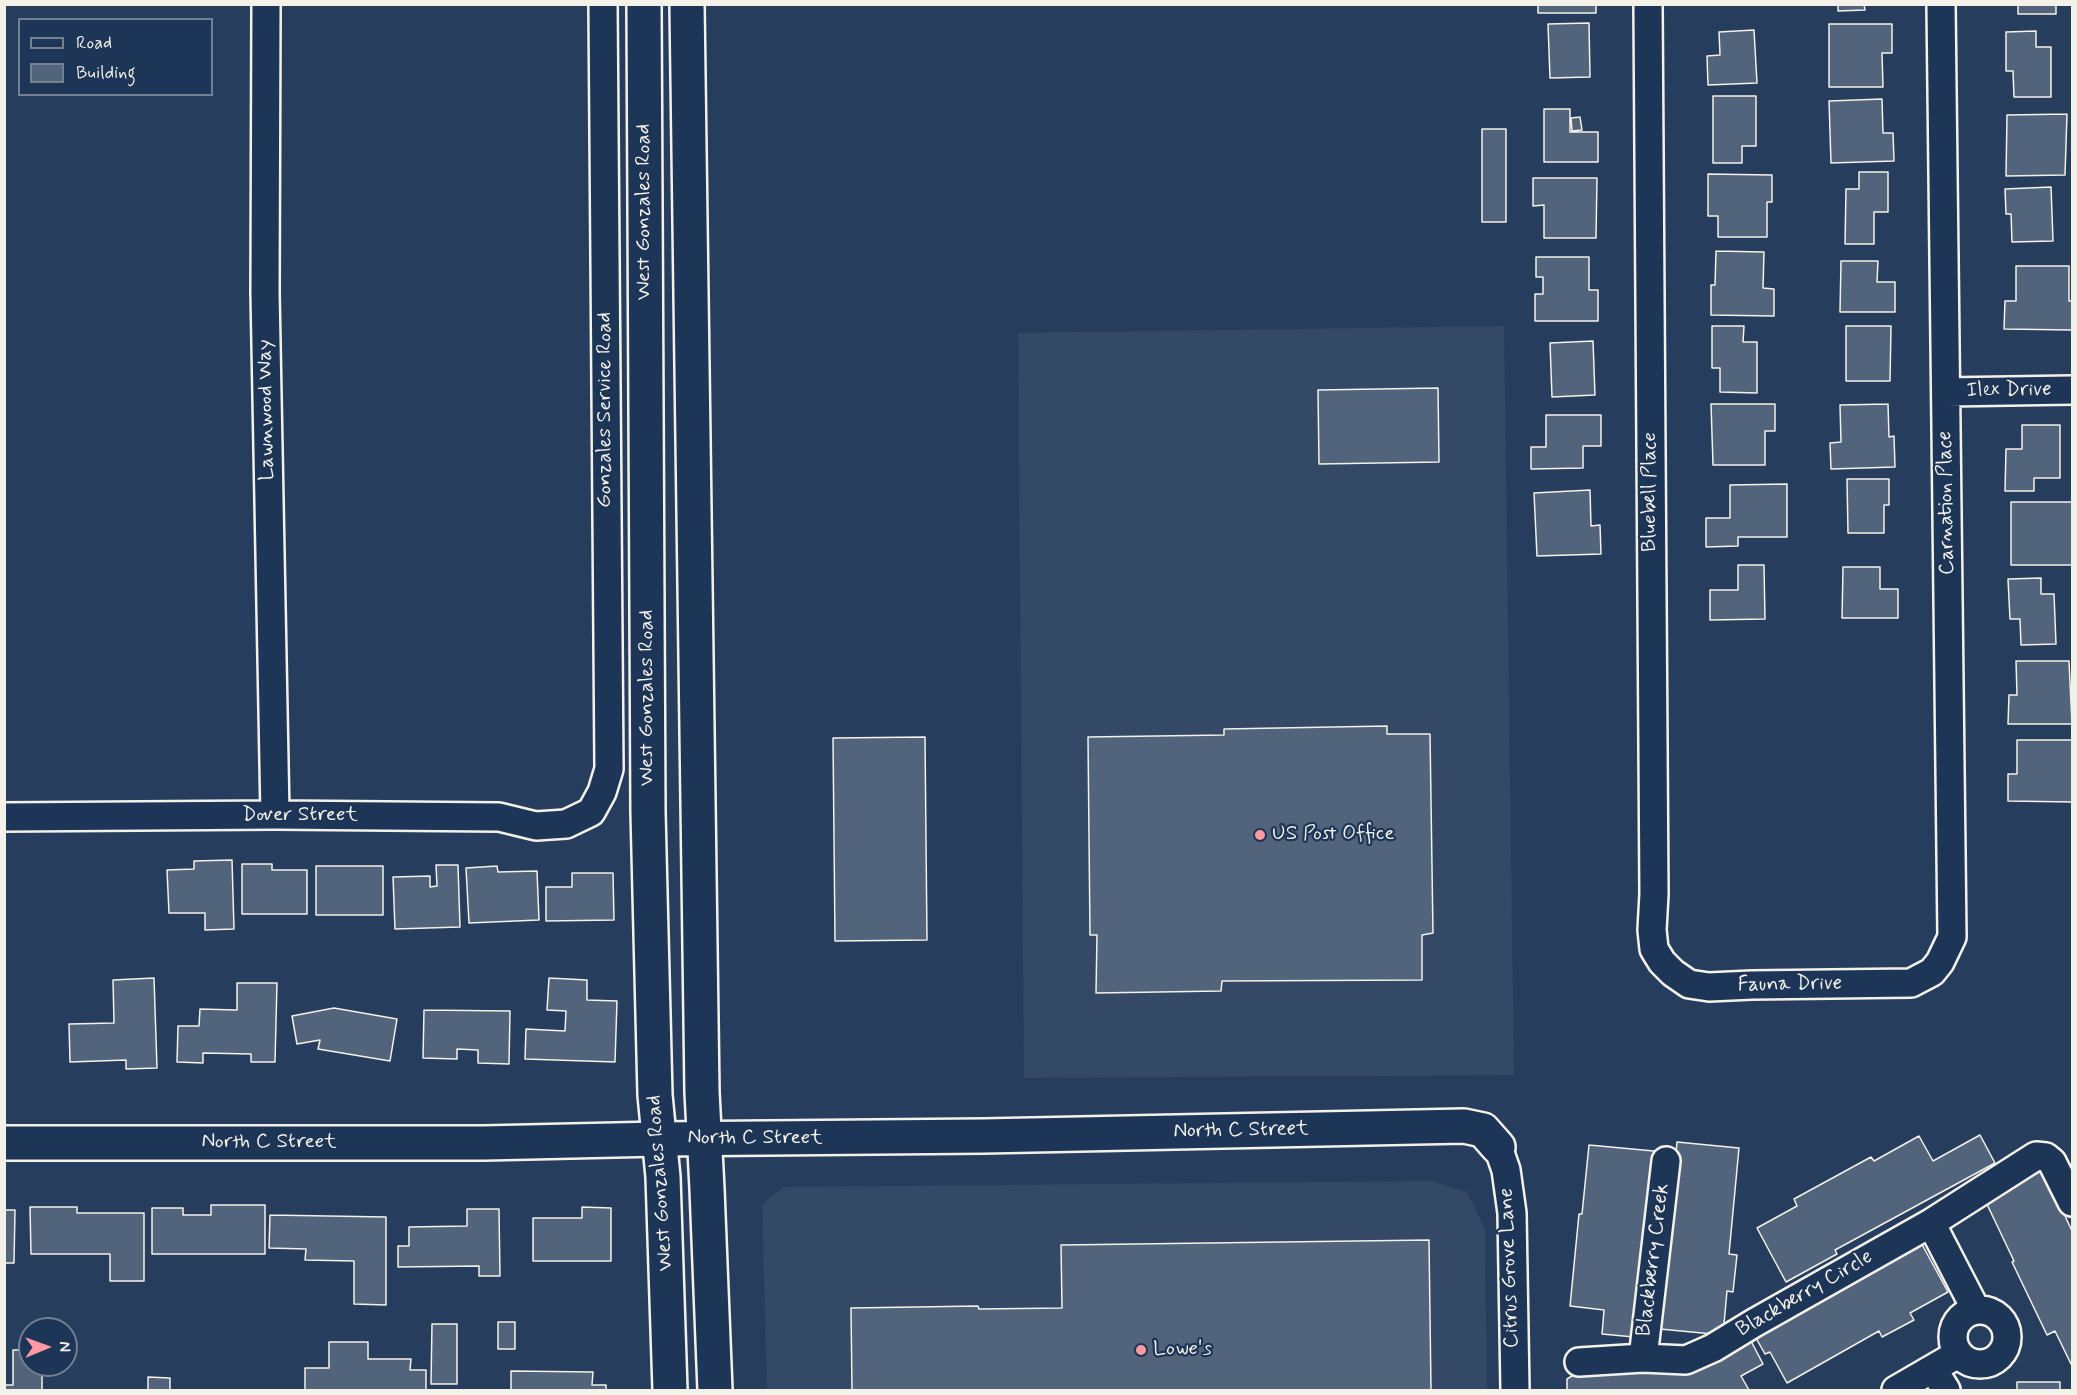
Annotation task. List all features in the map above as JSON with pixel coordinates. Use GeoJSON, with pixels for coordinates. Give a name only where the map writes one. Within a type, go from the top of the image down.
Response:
{"type":"FeatureCollection","features":[{"type":"Feature","properties":{"kind":"main road","name":"West Gonzales Road"},"geometry":{"type":"LineString","coordinates":[[644,4],[648,812],[655,1095],[663,1177],[670,1390]]}},
{"type":"Feature","properties":{"kind":"main road","name":"West Gonzales Road"},"geometry":{"type":"LineString","coordinates":[[687,4],[702,1092],[715,1390]]}},
{"type":"Feature","properties":{"kind":"main road","name":"North C Street"},"geometry":{"type":"LineString","coordinates":[[4,1143],[484,1143],[1464,1126],[1483,1130],[1498,1146]]}},
{"type":"Feature","properties":{"kind":"street","name":"Lawnwood Way"},"geometry":{"type":"LineString","coordinates":[[266,4],[265,292],[275,815]]}},
{"type":"Feature","properties":{"kind":"street","name":"Gonzales Service Road"},"geometry":{"type":"LineString","coordinates":[[591,812],[602,792],[609,769],[603,4]]}},
{"type":"Feature","properties":{"kind":"street","name":"Bluebell Place"},"geometry":{"type":"LineString","coordinates":[[1648,4],[1652,930],[1654,949],[1673,973]]}},
{"type":"Feature","properties":{"kind":"street","name":"Carnation Place"},"geometry":{"type":"LineString","coordinates":[[1911,983],[1932,972],[1940,962],[1952,937],[1941,4]]}},
{"type":"Feature","properties":{"kind":"street","name":"Ilex Drive"},"geometry":{"type":"LineString","coordinates":[[1946,392],[2073,390]]}},
{"type":"Feature","properties":{"kind":"street","name":"Dover Street"},"geometry":{"type":"LineString","coordinates":[[4,817],[275,815],[499,817],[536,825],[566,824],[591,812]]}},
{"type":"Feature","properties":{"kind":"street","name":"Fauna Drive"},"geometry":{"type":"LineString","coordinates":[[1673,973],[1689,984],[1709,987],[1911,983]]}},
{"type":"Feature","properties":{"kind":"street","name":"Citrus Grove Lane"},"geometry":{"type":"LineString","coordinates":[[1498,1146],[1506,1170],[1512,1213],[1515,1390]]}},
{"type":"Feature","properties":{"kind":"street"},"geometry":{"type":"LineString","coordinates":[[1976,1310],[1931,1223],[2036,1156],[2046,1157],[2052,1162],[2073,1202]]}},
{"type":"Feature","properties":{"kind":"street","name":"Blackberry Creek"},"geometry":{"type":"LineString","coordinates":[[1643,1358],[1666,1161]]}},
{"type":"Feature","properties":{"kind":"street","name":"Blackberry Circle"},"geometry":{"type":"LineString","coordinates":[[1579,1362],[1643,1358],[1686,1360],[1713,1348],[1931,1223]]}},
{"type":"Feature","properties":{"kind":"street"},"geometry":{"type":"LineString","coordinates":[[1976,1310],[1992,1313],[2000,1318],[2007,1334],[2003,1351],[1990,1362],[1981,1364],[1972,1363],[1958,1354],[1952,1336],[1959,1319],[1976,1310]]}},
{"type":"Feature","properties":{"kind":"street"},"geometry":{"type":"LineString","coordinates":[[1896,1390],[1940,1380],[1958,1354]]}},
{"type":"Feature","properties":{"kind":"shaded area"},"geometry":{"type":"Polygon","coordinates":[[[1504,326],[1514,1075],[1024,1078],[1018,333],[1504,326]]]}},
{"type":"Feature","properties":{"kind":"shaded area"},"geometry":{"type":"Polygon","coordinates":[[[1432,1181],[1467,1192],[1485,1229],[1487,1390],[767,1390],[762,1205],[783,1187],[1432,1181]]]}},
{"type":"Feature","properties":{"kind":"building"},"geometry":{"type":"Polygon","coordinates":[[[1538,4],[1596,4],[1596,13],[1538,13],[1538,4]]]}},
{"type":"Feature","properties":{"kind":"building"},"geometry":{"type":"Polygon","coordinates":[[[1838,4],[1864,4],[1865,10],[1838,11],[1838,4]]]}},
{"type":"Feature","properties":{"kind":"building"},"geometry":{"type":"Polygon","coordinates":[[[2018,4],[2056,4],[2056,14],[2018,14],[2018,4]]]}},
{"type":"Feature","properties":{"kind":"building"},"geometry":{"type":"Polygon","coordinates":[[[1589,23],[1590,77],[1550,78],[1548,24],[1589,23]]]}},
{"type":"Feature","properties":{"kind":"building"},"geometry":{"type":"Polygon","coordinates":[[[1829,24],[1892,24],[1892,53],[1882,53],[1883,87],[1829,87],[1829,24]]]}},
{"type":"Feature","properties":{"kind":"building"},"geometry":{"type":"Polygon","coordinates":[[[1754,30],[1757,83],[1708,85],[1707,56],[1720,55],[1719,32],[1754,30]]]}},
{"type":"Feature","properties":{"kind":"building"},"geometry":{"type":"Polygon","coordinates":[[[2036,31],[2036,47],[2051,47],[2051,97],[2014,97],[2013,71],[2006,71],[2006,32],[2036,31]]]}},
{"type":"Feature","properties":{"kind":"building"},"geometry":{"type":"Polygon","coordinates":[[[1713,96],[1756,96],[1756,146],[1742,146],[1742,163],[1713,163],[1713,96]]]}},
{"type":"Feature","properties":{"kind":"building"},"geometry":{"type":"Polygon","coordinates":[[[1882,99],[1883,133],[1893,133],[1894,161],[1831,163],[1829,101],[1882,99]]]}},
{"type":"Feature","properties":{"kind":"building"},"geometry":{"type":"Polygon","coordinates":[[[1544,109],[1570,109],[1570,132],[1598,132],[1598,162],[1544,162],[1544,109]]]}},
{"type":"Feature","properties":{"kind":"building"},"geometry":{"type":"Polygon","coordinates":[[[2067,114],[2065,175],[2006,176],[2007,115],[2067,114]]]}},
{"type":"Feature","properties":{"kind":"building"},"geometry":{"type":"Polygon","coordinates":[[[1580,117],[1582,130],[1572,131],[1571,118],[1580,117]]]}},
{"type":"Feature","properties":{"kind":"building"},"geometry":{"type":"Polygon","coordinates":[[[1482,129],[1506,129],[1506,222],[1482,222],[1482,129]]]}},
{"type":"Feature","properties":{"kind":"building"},"geometry":{"type":"Polygon","coordinates":[[[1859,172],[1888,172],[1888,212],[1874,212],[1874,244],[1845,244],[1846,189],[1859,189],[1859,172]]]}},
{"type":"Feature","properties":{"kind":"building"},"geometry":{"type":"Polygon","coordinates":[[[1708,174],[1772,175],[1772,202],[1767,202],[1767,237],[1718,237],[1718,216],[1708,216],[1708,174]]]}},
{"type":"Feature","properties":{"kind":"building"},"geometry":{"type":"Polygon","coordinates":[[[1533,178],[1597,178],[1596,238],[1544,238],[1544,205],[1533,206],[1533,178]]]}},
{"type":"Feature","properties":{"kind":"building"},"geometry":{"type":"Polygon","coordinates":[[[2051,187],[2053,241],[2012,242],[2011,214],[2006,214],[2005,189],[2051,187]]]}},
{"type":"Feature","properties":{"kind":"building"},"geometry":{"type":"Polygon","coordinates":[[[1716,251],[1764,252],[1763,288],[1774,289],[1774,316],[1711,315],[1711,285],[1715,285],[1716,251]]]}},
{"type":"Feature","properties":{"kind":"building"},"geometry":{"type":"Polygon","coordinates":[[[1536,257],[1589,257],[1589,290],[1598,290],[1598,321],[1535,321],[1535,294],[1543,294],[1543,277],[1536,277],[1536,257]]]}},
{"type":"Feature","properties":{"kind":"building"},"geometry":{"type":"Polygon","coordinates":[[[1841,261],[1878,261],[1877,282],[1895,282],[1895,312],[1840,312],[1841,261]]]}},
{"type":"Feature","properties":{"kind":"building"},"geometry":{"type":"Polygon","coordinates":[[[2016,266],[2069,266],[2072,330],[2004,329],[2005,301],[2016,301],[2016,266]]]}},
{"type":"Feature","properties":{"kind":"building"},"geometry":{"type":"Polygon","coordinates":[[[1712,326],[1744,326],[1743,342],[1757,342],[1757,393],[1720,392],[1720,368],[1712,368],[1712,326]]]}},
{"type":"Feature","properties":{"kind":"building"},"geometry":{"type":"Polygon","coordinates":[[[1846,326],[1891,326],[1890,381],[1846,381],[1846,326]]]}},
{"type":"Feature","properties":{"kind":"building"},"geometry":{"type":"Polygon","coordinates":[[[1593,341],[1595,395],[1552,397],[1550,343],[1593,341]]]}},
{"type":"Feature","properties":{"kind":"building"},"geometry":{"type":"Polygon","coordinates":[[[1438,388],[1439,462],[1319,464],[1318,390],[1438,388]]]}},
{"type":"Feature","properties":{"kind":"building"},"geometry":{"type":"Polygon","coordinates":[[[1711,404],[1775,404],[1775,431],[1765,431],[1765,465],[1713,465],[1711,404]]]}},
{"type":"Feature","properties":{"kind":"building"},"geometry":{"type":"Polygon","coordinates":[[[1888,404],[1889,437],[1894,436],[1895,467],[1831,469],[1830,443],[1841,442],[1840,405],[1888,404]]]}},
{"type":"Feature","properties":{"kind":"building"},"geometry":{"type":"Polygon","coordinates":[[[1546,415],[1601,415],[1601,446],[1583,446],[1583,468],[1531,469],[1531,447],[1546,447],[1546,415]]]}},
{"type":"Feature","properties":{"kind":"building"},"geometry":{"type":"Polygon","coordinates":[[[2022,425],[2060,425],[2060,478],[2034,478],[2034,491],[2005,491],[2006,449],[2022,449],[2022,425]]]}},
{"type":"Feature","properties":{"kind":"building"},"geometry":{"type":"Polygon","coordinates":[[[1847,479],[1889,479],[1889,505],[1884,505],[1884,533],[1848,533],[1847,479]]]}},
{"type":"Feature","properties":{"kind":"building"},"geometry":{"type":"Polygon","coordinates":[[[1787,484],[1787,537],[1738,537],[1738,546],[1706,547],[1706,518],[1730,518],[1730,485],[1787,484]]]}},
{"type":"Feature","properties":{"kind":"building"},"geometry":{"type":"Polygon","coordinates":[[[1590,490],[1591,526],[1600,525],[1601,554],[1537,556],[1534,493],[1590,490]]]}},
{"type":"Feature","properties":{"kind":"building"},"geometry":{"type":"Polygon","coordinates":[[[2011,502],[2072,502],[2072,565],[2011,565],[2011,502]]]}},
{"type":"Feature","properties":{"kind":"building"},"geometry":{"type":"Polygon","coordinates":[[[1738,565],[1764,565],[1765,619],[1710,620],[1710,590],[1738,590],[1738,565]]]}},
{"type":"Feature","properties":{"kind":"building"},"geometry":{"type":"Polygon","coordinates":[[[1843,567],[1880,567],[1880,589],[1898,589],[1898,618],[1842,618],[1843,567]]]}},
{"type":"Feature","properties":{"kind":"building"},"geometry":{"type":"Polygon","coordinates":[[[2041,578],[2041,594],[2054,594],[2056,644],[2021,645],[2020,619],[2010,619],[2008,579],[2041,578]]]}},
{"type":"Feature","properties":{"kind":"building"},"geometry":{"type":"Polygon","coordinates":[[[2016,661],[2069,661],[2072,724],[2008,724],[2009,695],[2017,695],[2016,661]]]}},
{"type":"Feature","properties":{"kind":"building","name":"US Post Office"},"geometry":{"type":"Polygon","coordinates":[[[1387,726],[1387,734],[1430,734],[1433,933],[1422,935],[1422,980],[1222,981],[1221,991],[1096,993],[1097,935],[1090,935],[1088,737],[1224,735],[1224,729],[1387,726]]]}},
{"type":"Feature","properties":{"kind":"building"},"geometry":{"type":"Polygon","coordinates":[[[925,737],[927,940],[835,941],[833,738],[925,737]]]}},
{"type":"Feature","properties":{"kind":"building"},"geometry":{"type":"Polygon","coordinates":[[[2017,740],[2072,740],[2072,802],[2008,801],[2008,774],[2017,774],[2017,740]]]}},
{"type":"Feature","properties":{"kind":"building"},"geometry":{"type":"Polygon","coordinates":[[[232,860],[234,929],[205,930],[205,913],[169,913],[167,870],[194,869],[194,861],[232,860]]]}},
{"type":"Feature","properties":{"kind":"building"},"geometry":{"type":"Polygon","coordinates":[[[242,864],[272,864],[272,870],[307,870],[307,914],[242,914],[242,864]]]}},
{"type":"Feature","properties":{"kind":"building"},"geometry":{"type":"Polygon","coordinates":[[[436,865],[458,865],[460,927],[395,929],[393,877],[430,876],[430,887],[437,886],[436,865]]]}},
{"type":"Feature","properties":{"kind":"building"},"geometry":{"type":"Polygon","coordinates":[[[316,866],[383,866],[383,915],[316,915],[316,866]]]}},
{"type":"Feature","properties":{"kind":"building"},"geometry":{"type":"Polygon","coordinates":[[[497,866],[498,872],[537,871],[539,920],[469,923],[466,868],[497,866]]]}},
{"type":"Feature","properties":{"kind":"building"},"geometry":{"type":"Polygon","coordinates":[[[572,873],[613,873],[614,920],[546,921],[546,887],[572,887],[572,873]]]}},
{"type":"Feature","properties":{"kind":"building"},"geometry":{"type":"Polygon","coordinates":[[[154,978],[157,1068],[126,1069],[126,1060],[70,1062],[69,1024],[114,1023],[113,980],[154,978]]]}},
{"type":"Feature","properties":{"kind":"building"},"geometry":{"type":"Polygon","coordinates":[[[549,978],[587,980],[587,1000],[617,1001],[615,1062],[525,1059],[526,1029],[565,1031],[566,1011],[547,1010],[549,978]]]}},
{"type":"Feature","properties":{"kind":"building"},"geometry":{"type":"Polygon","coordinates":[[[237,983],[277,983],[275,1062],[251,1062],[251,1054],[203,1053],[203,1063],[177,1062],[178,1026],[199,1026],[200,1009],[237,1010],[237,983]]]}},
{"type":"Feature","properties":{"kind":"building"},"geometry":{"type":"Polygon","coordinates":[[[334,1008],[397,1019],[390,1061],[318,1049],[320,1040],[297,1044],[292,1016],[334,1008]]]}},
{"type":"Feature","properties":{"kind":"building"},"geometry":{"type":"Polygon","coordinates":[[[424,1010],[510,1011],[509,1064],[478,1063],[478,1050],[457,1049],[457,1059],[423,1058],[424,1010]]]}},
{"type":"Feature","properties":{"kind":"building"},"geometry":{"type":"Polygon","coordinates":[[[1980,1135],[1995,1163],[1835,1250],[1837,1254],[1786,1282],[1757,1228],[1797,1206],[1794,1199],[1871,1157],[1874,1161],[1919,1136],[1933,1161],[1980,1135]]]}},
{"type":"Feature","properties":{"kind":"building"},"geometry":{"type":"Polygon","coordinates":[[[1677,1142],[1739,1148],[1729,1254],[1737,1255],[1733,1292],[1727,1291],[1723,1335],[1660,1329],[1677,1142]]]}},
{"type":"Feature","properties":{"kind":"building"},"geometry":{"type":"Polygon","coordinates":[[[1589,1145],[1654,1151],[1634,1337],[1602,1334],[1604,1310],[1570,1306],[1579,1214],[1582,1214],[1589,1145]]]}},
{"type":"Feature","properties":{"kind":"building"},"geometry":{"type":"Polygon","coordinates":[[[2044,1170],[2072,1231],[2071,1364],[2055,1331],[2047,1335],[1984,1198],[2044,1170]]]}},
{"type":"Feature","properties":{"kind":"building"},"geometry":{"type":"Polygon","coordinates":[[[211,1205],[265,1205],[265,1254],[152,1254],[152,1208],[183,1208],[183,1215],[211,1215],[211,1205]]]}},
{"type":"Feature","properties":{"kind":"building"},"geometry":{"type":"Polygon","coordinates":[[[30,1207],[77,1207],[77,1213],[144,1213],[144,1281],[110,1281],[110,1254],[31,1254],[30,1207]]]}},
{"type":"Feature","properties":{"kind":"building"},"geometry":{"type":"Polygon","coordinates":[[[582,1207],[611,1208],[611,1261],[533,1261],[533,1218],[582,1218],[582,1207]]]}},
{"type":"Feature","properties":{"kind":"building"},"geometry":{"type":"Polygon","coordinates":[[[467,1209],[499,1209],[500,1276],[479,1276],[479,1266],[398,1267],[398,1246],[409,1246],[409,1227],[467,1226],[467,1209]]]}},
{"type":"Feature","properties":{"kind":"building"},"geometry":{"type":"Polygon","coordinates":[[[4,1210],[15,1210],[14,1263],[4,1263],[4,1210]]]}},
{"type":"Feature","properties":{"kind":"building"},"geometry":{"type":"Polygon","coordinates":[[[270,1215],[386,1217],[386,1305],[354,1304],[354,1261],[305,1260],[306,1249],[269,1248],[270,1215]]]}},
{"type":"Feature","properties":{"kind":"building"},"geometry":{"type":"Polygon","coordinates":[[[1919,1239],[1948,1292],[1910,1313],[1914,1320],[1882,1337],[1879,1331],[1787,1383],[1770,1352],[1765,1354],[1752,1331],[1919,1239]]]}},
{"type":"Feature","properties":{"kind":"building","name":"Lowe's"},"geometry":{"type":"Polygon","coordinates":[[[1429,1240],[1431,1390],[852,1390],[851,1308],[978,1306],[979,1309],[1062,1308],[1061,1245],[1429,1240]]]}},
{"type":"Feature","properties":{"kind":"building"},"geometry":{"type":"Polygon","coordinates":[[[498,1322],[515,1322],[515,1349],[498,1349],[498,1322]]]}},
{"type":"Feature","properties":{"kind":"building"},"geometry":{"type":"Polygon","coordinates":[[[432,1324],[457,1324],[457,1384],[431,1384],[432,1324]]]}},
{"type":"Feature","properties":{"kind":"building"},"geometry":{"type":"Polygon","coordinates":[[[1750,1339],[1763,1364],[1741,1376],[1749,1390],[1567,1390],[1567,1379],[1575,1374],[1696,1369],[1750,1339]]]}},
{"type":"Feature","properties":{"kind":"building"},"geometry":{"type":"Polygon","coordinates":[[[329,1342],[368,1342],[368,1359],[411,1359],[410,1370],[426,1370],[426,1390],[305,1390],[305,1368],[329,1368],[329,1342]]]}},
{"type":"Feature","properties":{"kind":"building"},"geometry":{"type":"Polygon","coordinates":[[[13,1350],[18,1350],[18,1377],[42,1377],[42,1390],[4,1390],[4,1385],[13,1385],[13,1350]]]}},
{"type":"Feature","properties":{"kind":"building"},"geometry":{"type":"Polygon","coordinates":[[[511,1371],[593,1372],[592,1385],[606,1385],[606,1390],[511,1390],[511,1371]]]}},
{"type":"Feature","properties":{"kind":"building"},"geometry":{"type":"Polygon","coordinates":[[[148,1377],[170,1378],[170,1390],[148,1390],[148,1377]]]}},
{"type":"Feature","properties":{"kind":"building"},"geometry":{"type":"Polygon","coordinates":[[[2017,1382],[2060,1382],[2060,1390],[2017,1390],[2017,1382]]]}},
{"type":"Feature","properties":{"kind":"place","name":"US Post Office"},"geometry":{"type":"Point","coordinates":[1260,835]}},
{"type":"Feature","properties":{"kind":"place","name":"Lowe's"},"geometry":{"type":"Point","coordinates":[1141,1350]}}]}
